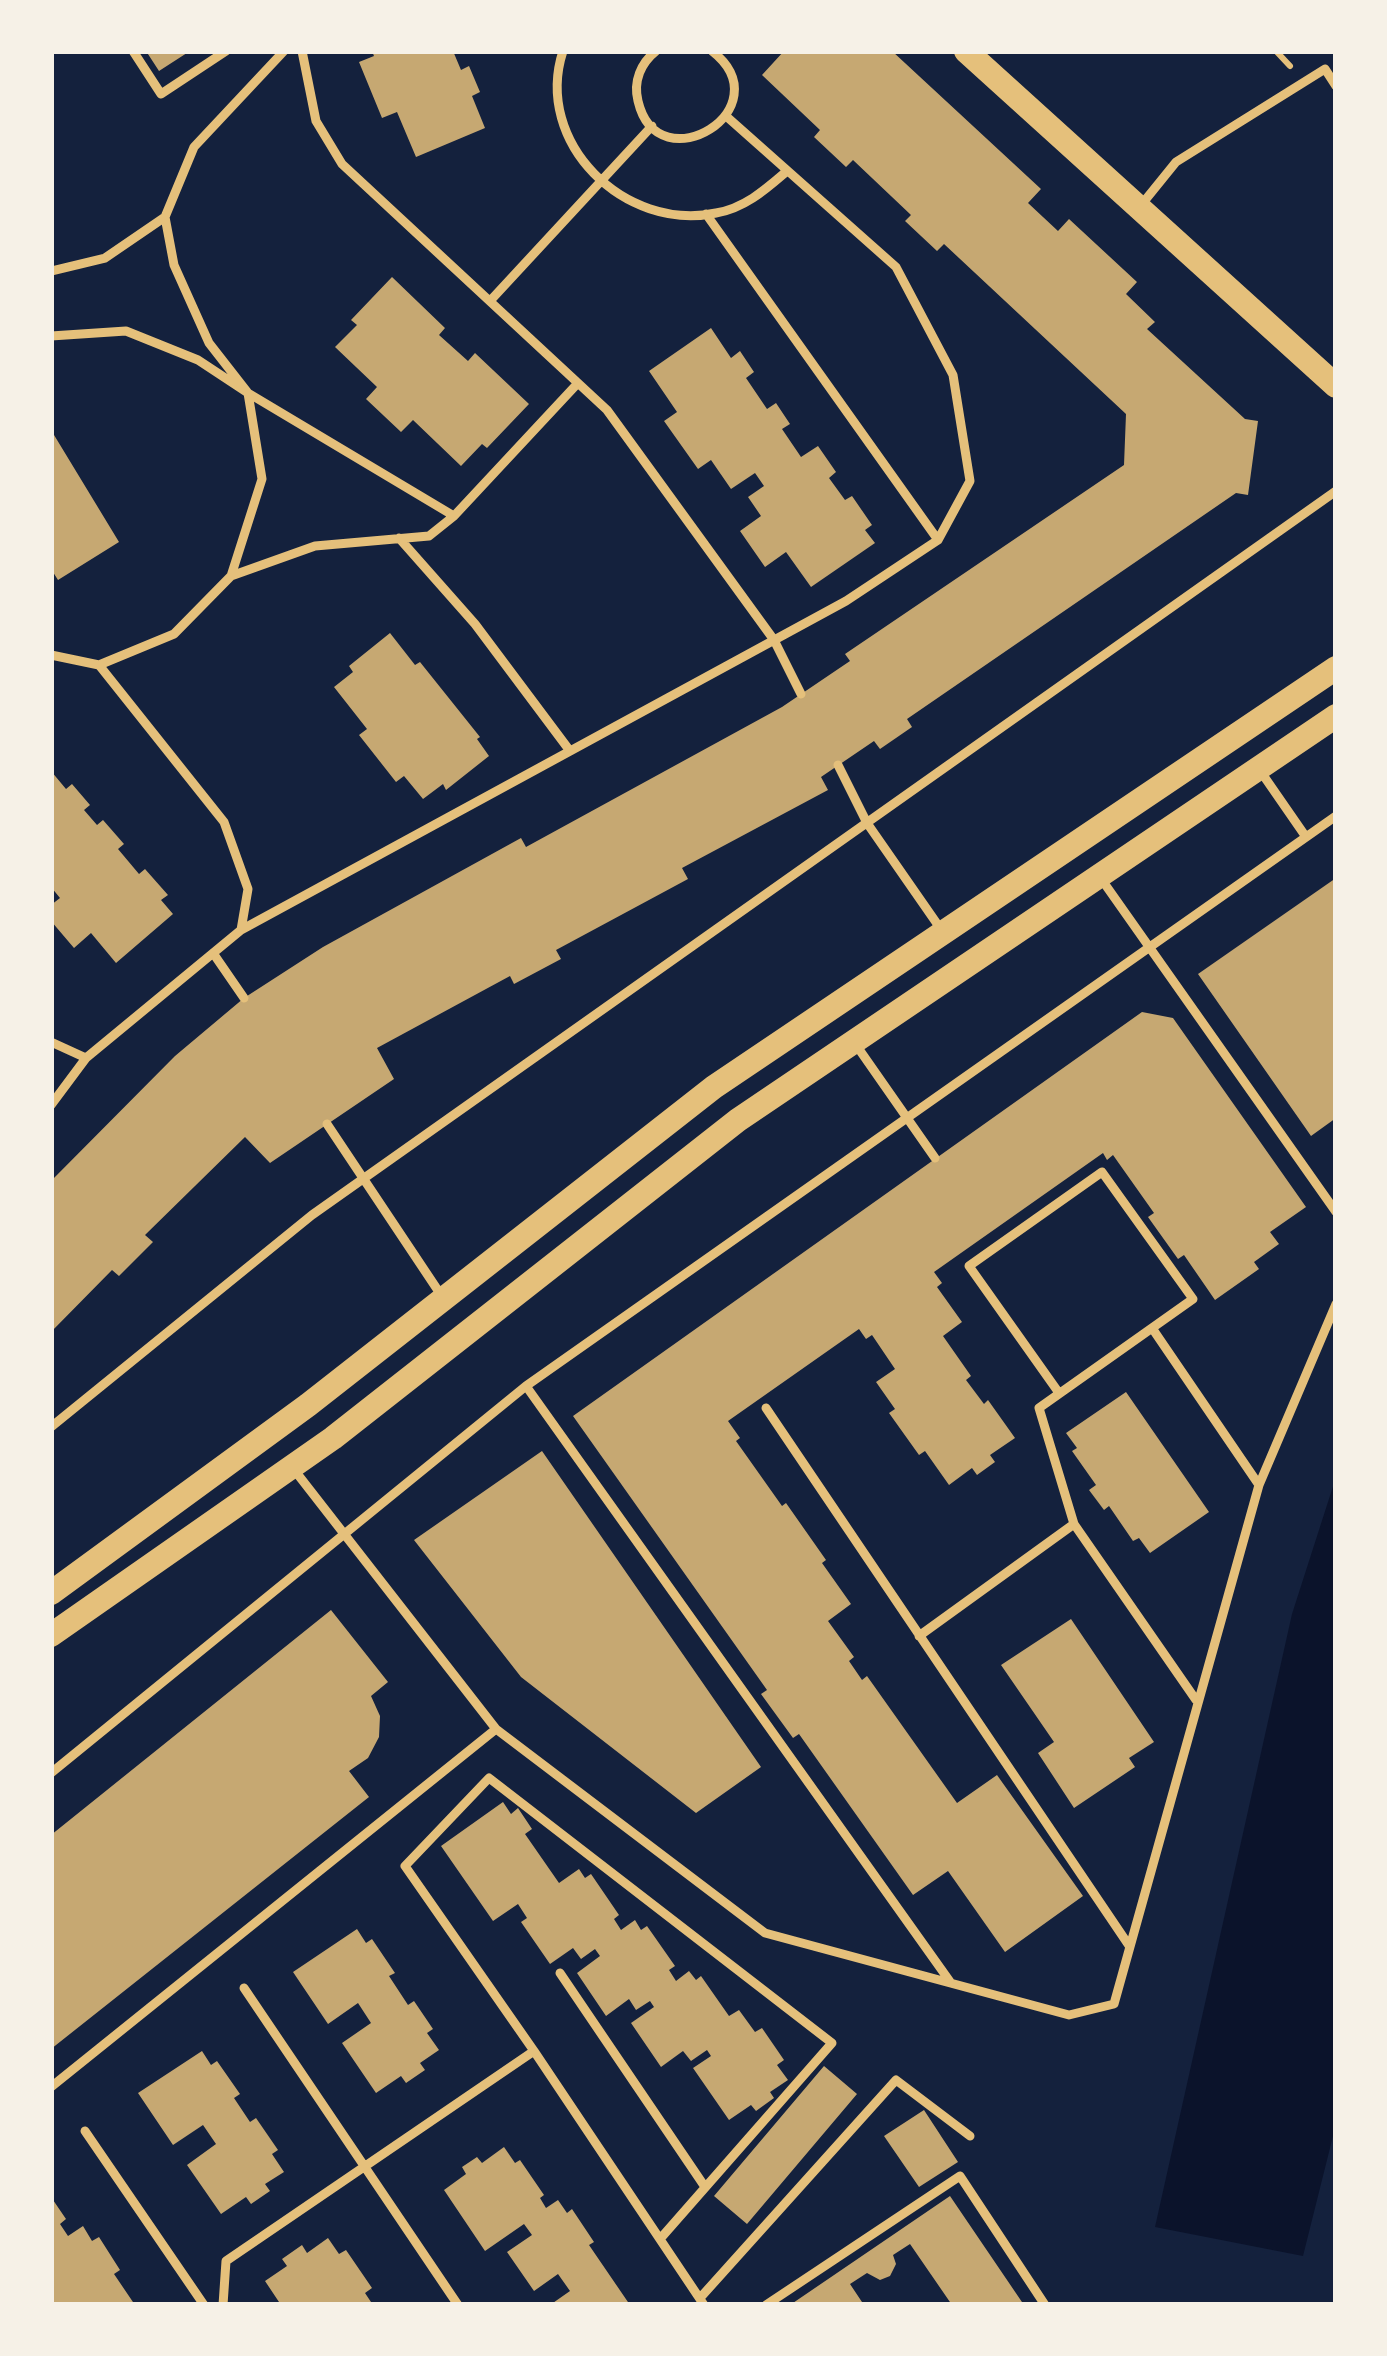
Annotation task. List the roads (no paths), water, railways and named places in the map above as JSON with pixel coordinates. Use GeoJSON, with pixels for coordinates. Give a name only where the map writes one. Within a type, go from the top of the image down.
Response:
{"type":"FeatureCollection","features":[{"type":"Feature","properties":{"kind":"main road"},"geometry":{"type":"LineString","coordinates":[[966,51],[1336,386]]}},
{"type":"Feature","properties":{"kind":"main road"},"geometry":{"type":"LineString","coordinates":[[51,1593],[299,1413],[714,1087],[1336,668]]}},
{"type":"Feature","properties":{"kind":"main road"},"geometry":{"type":"LineString","coordinates":[[51,1636],[292,1467],[738,1120],[1336,716]]}},
{"type":"Feature","properties":{"kind":"lane"},"geometry":{"type":"LineString","coordinates":[[133,51],[161,94],[226,51]]}},
{"type":"Feature","properties":{"kind":"lane"},"geometry":{"type":"LineString","coordinates":[[51,271],[105,258],[164,217],[194,147],[284,51]]}},
{"type":"Feature","properties":{"kind":"lane"},"geometry":{"type":"LineString","coordinates":[[302,51],[316,121],[342,164],[607,410],[774,640],[801,694]]}},
{"type":"Feature","properties":{"kind":"lane"},"geometry":{"type":"LineString","coordinates":[[562,51],[558,108],[573,148],[599,182],[635,205],[675,216],[706,214],[755,198],[787,171]]}},
{"type":"Feature","properties":{"kind":"lane"},"geometry":{"type":"LineString","coordinates":[[656,51],[643,65],[636,91],[638,104],[652,126],[670,136],[692,138],[717,127],[732,100],[727,67],[715,52]]}},
{"type":"Feature","properties":{"kind":"lane"},"geometry":{"type":"LineString","coordinates":[[1139,208],[1176,162],[1325,69],[1336,86]]}},
{"type":"Feature","properties":{"kind":"lane"},"geometry":{"type":"LineString","coordinates":[[51,1105],[86,1058],[241,931],[846,601],[938,540],[970,482],[953,375],[896,267],[726,116]]}},
{"type":"Feature","properties":{"kind":"lane"},"geometry":{"type":"LineString","coordinates":[[490,302],[652,126]]}},
{"type":"Feature","properties":{"kind":"lane"},"geometry":{"type":"LineString","coordinates":[[706,214],[938,540]]}},
{"type":"Feature","properties":{"kind":"lane"},"geometry":{"type":"LineString","coordinates":[[164,217],[174,265],[209,343],[248,393],[262,479],[231,576]]}},
{"type":"Feature","properties":{"kind":"lane"},"geometry":{"type":"LineString","coordinates":[[51,336],[126,331],[198,360],[454,517]]}},
{"type":"Feature","properties":{"kind":"lane"},"geometry":{"type":"LineString","coordinates":[[51,655],[99,665],[174,634],[231,576],[315,546],[429,536],[454,517],[578,383]]}},
{"type":"Feature","properties":{"kind":"lane"},"geometry":{"type":"LineString","coordinates":[[51,1426],[312,1215],[1336,491]]}},
{"type":"Feature","properties":{"kind":"lane"},"geometry":{"type":"LineString","coordinates":[[399,538],[475,625],[570,751]]}},
{"type":"Feature","properties":{"kind":"lane"},"geometry":{"type":"LineString","coordinates":[[99,665],[224,822],[248,889],[241,931]]}},
{"type":"Feature","properties":{"kind":"lane"},"geometry":{"type":"LineString","coordinates":[[838,765],[867,823],[943,933]]}},
{"type":"Feature","properties":{"kind":"lane"},"geometry":{"type":"LineString","coordinates":[[1259,768],[1306,837]]}},
{"type":"Feature","properties":{"kind":"lane"},"geometry":{"type":"LineString","coordinates":[[51,1773],[526,1386],[1336,816]]}},
{"type":"Feature","properties":{"kind":"lane"},"geometry":{"type":"LineString","coordinates":[[1099,876],[1336,1212]]}},
{"type":"Feature","properties":{"kind":"lane"},"geometry":{"type":"LineString","coordinates":[[213,953],[244,998]]}},
{"type":"Feature","properties":{"kind":"lane"},"geometry":{"type":"LineString","coordinates":[[51,1042],[86,1058]]}},
{"type":"Feature","properties":{"kind":"lane"},"geometry":{"type":"LineString","coordinates":[[854,1042],[935,1158]]}},
{"type":"Feature","properties":{"kind":"lane"},"geometry":{"type":"LineString","coordinates":[[328,1124],[444,1299]]}},
{"type":"Feature","properties":{"kind":"lane"},"geometry":{"type":"LineString","coordinates":[[1059,1393],[969,1266],[1102,1172],[1193,1299],[1039,1408],[1074,1524],[1196,1700]]}},
{"type":"Feature","properties":{"kind":"lane"},"geometry":{"type":"LineString","coordinates":[[988,1233],[997,1246]]}},
{"type":"Feature","properties":{"kind":"lane"},"geometry":{"type":"LineString","coordinates":[[292,1467],[496,1729],[765,1933],[1069,2015],[1114,2004],[1259,1485],[1336,1304]]}},
{"type":"Feature","properties":{"kind":"lane"},"geometry":{"type":"LineString","coordinates":[[1151,1328],[1259,1485]]}},
{"type":"Feature","properties":{"kind":"lane"},"geometry":{"type":"LineString","coordinates":[[526,1386],[951,1983]]}},
{"type":"Feature","properties":{"kind":"lane"},"geometry":{"type":"LineString","coordinates":[[766,1408],[1130,1947]]}},
{"type":"Feature","properties":{"kind":"lane"},"geometry":{"type":"LineString","coordinates":[[919,1636],[1074,1524]]}},
{"type":"Feature","properties":{"kind":"lane"},"geometry":{"type":"LineString","coordinates":[[51,2087],[496,1729]]}},
{"type":"Feature","properties":{"kind":"lane"},"geometry":{"type":"LineString","coordinates":[[660,2239],[832,2043],[489,1778],[405,1866],[702,2301],[896,2080],[970,2136]]}},
{"type":"Feature","properties":{"kind":"lane"},"geometry":{"type":"LineString","coordinates":[[560,1973],[705,2187]]}},
{"type":"Feature","properties":{"kind":"lane"},"geometry":{"type":"LineString","coordinates":[[244,1988],[458,2305]]}},
{"type":"Feature","properties":{"kind":"lane"},"geometry":{"type":"LineString","coordinates":[[223,2305],[226,2260],[534,2051]]}},
{"type":"Feature","properties":{"kind":"lane"},"geometry":{"type":"LineString","coordinates":[[85,2131],[204,2305]]}},
{"type":"Feature","properties":{"kind":"lane"},"geometry":{"type":"LineString","coordinates":[[766,2305],[960,2176],[1045,2305]]}},
{"type":"Feature","properties":{"kind":"water"},"geometry":{"type":"Polygon","coordinates":[[[1336,1477],[1336,2124],[1303,2256],[1155,2227],[1292,1614],[1336,1477]]]}}]}
